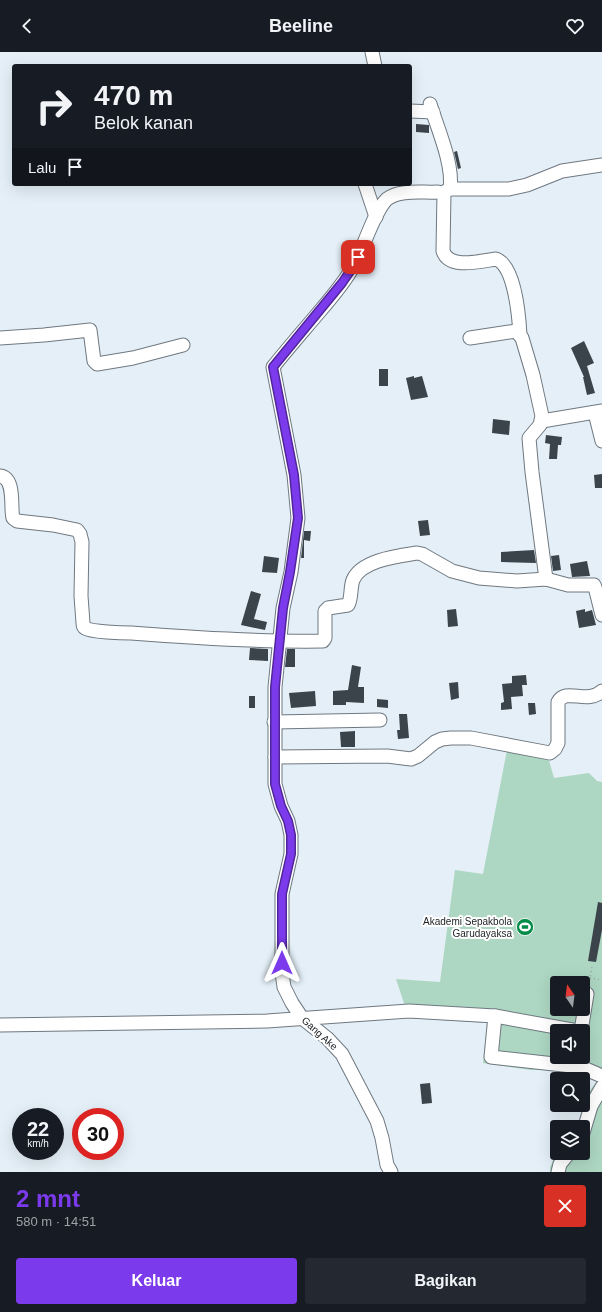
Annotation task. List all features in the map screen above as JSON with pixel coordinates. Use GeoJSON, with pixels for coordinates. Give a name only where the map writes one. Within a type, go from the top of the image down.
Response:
{"type":"FeatureCollection","features":[{"type":"Feature","properties":{"kind":"street"},"geometry":{"type":"LineString","coordinates":[[372,52],[375,64]]}},
{"type":"Feature","properties":{"kind":"street"},"geometry":{"type":"LineString","coordinates":[[412,111],[432,108],[448,161],[451,183],[444,190],[444,255],[451,261],[457,263],[496,259],[504,264],[508,272],[517,304],[520,335]]}},
{"type":"Feature","properties":{"kind":"street"},"geometry":{"type":"LineString","coordinates":[[376,217],[382,205],[397,194],[444,190],[508,188],[527,185],[562,171],[602,165]]}},
{"type":"Feature","properties":{"kind":"street"},"geometry":{"type":"LineString","coordinates":[[366,186],[376,217]]}},
{"type":"Feature","properties":{"kind":"street","name":"Gang Ake"},"geometry":{"type":"LineString","coordinates":[[376,217],[353,267],[342,283],[273,367],[294,475],[298,518],[279,641],[274,722],[275,784],[281,806],[288,821],[291,835],[291,854],[282,894],[282,973],[284,987],[302,1018],[327,1038],[342,1054],[377,1121],[387,1166],[391,1172]]}},
{"type":"Feature","properties":{"kind":"street"},"geometry":{"type":"LineString","coordinates":[[0,338],[44,336],[90,330],[94,361],[97,364],[124,360],[183,345]]}},
{"type":"Feature","properties":{"kind":"street"},"geometry":{"type":"LineString","coordinates":[[470,338],[516,331],[522,338],[534,375],[542,421],[530,438],[532,472],[546,579]]}},
{"type":"Feature","properties":{"kind":"street"},"geometry":{"type":"LineString","coordinates":[[542,421],[599,412],[602,441]]}},
{"type":"Feature","properties":{"kind":"street"},"geometry":{"type":"LineString","coordinates":[[0,476],[4,476],[7,480],[11,491],[13,518],[17,521],[53,524],[77,530],[80,534],[82,542],[81,596],[83,626],[86,628],[103,631],[176,637],[323,641],[325,638],[325,611],[328,608],[348,604],[353,579],[358,572],[372,562],[417,553],[422,554],[452,571],[479,578],[517,581],[546,579],[568,585],[594,585],[602,615]]}},
{"type":"Feature","properties":{"kind":"street"},"geometry":{"type":"LineString","coordinates":[[275,757],[387,756],[411,759],[418,756],[435,742],[442,739],[451,738],[471,738],[550,753],[556,749],[558,743],[558,702],[560,698],[565,695],[590,697],[602,691]]}},
{"type":"Feature","properties":{"kind":"street"},"geometry":{"type":"LineString","coordinates":[[274,722],[380,720]]}},
{"type":"Feature","properties":{"kind":"street"},"geometry":{"type":"LineString","coordinates":[[0,1025],[267,1021],[409,1011],[495,1016],[550,1026]]}},
{"type":"Feature","properties":{"kind":"street"},"geometry":{"type":"LineString","coordinates":[[495,1016],[490,1057],[581,1067],[602,1076]]}},
{"type":"Feature","properties":{"kind":"street"},"geometry":{"type":"LineString","coordinates":[[587,1120],[591,1106],[602,1087]]}},
{"type":"Feature","properties":{"kind":"street"},"geometry":{"type":"LineString","coordinates":[[558,1172],[560,1164],[563,1160]]}},
{"type":"Feature","properties":{"kind":"path"},"geometry":{"type":"LineString","coordinates":[[592,967],[590,978],[602,980]]}},
{"type":"Feature","properties":{"kind":"green space","name":"Akademi Sepakbola Garudayaksa"},"geometry":{"type":"Polygon","coordinates":[[[507,750],[548,757],[554,778],[589,773],[597,781],[602,782],[602,1172],[550,1172],[550,1167],[553,1160],[590,1160],[590,1120],[580,1120],[582,1112],[590,1112],[590,1090],[597,1081],[590,1077],[590,1072],[531,1070],[483,1063],[487,1023],[409,1018],[396,979],[440,982],[455,870],[483,874],[507,750]]]}},
{"type":"Feature","properties":{"kind":"building"},"geometry":{"type":"Polygon","coordinates":[[[416,124],[429,125],[429,133],[416,132],[416,124]]]}},
{"type":"Feature","properties":{"kind":"building"},"geometry":{"type":"Polygon","coordinates":[[[457,151],[461,168],[458,169],[454,152],[457,151]]]}},
{"type":"Feature","properties":{"kind":"building"},"geometry":{"type":"Polygon","coordinates":[[[584,341],[594,363],[587,366],[595,393],[587,395],[584,377],[571,348],[584,341]]]}},
{"type":"Feature","properties":{"kind":"building"},"geometry":{"type":"Polygon","coordinates":[[[379,369],[388,369],[388,386],[379,386],[379,369]]]}},
{"type":"Feature","properties":{"kind":"building"},"geometry":{"type":"Polygon","coordinates":[[[414,376],[414,378],[422,376],[428,397],[411,400],[406,378],[414,376]]]}},
{"type":"Feature","properties":{"kind":"building"},"geometry":{"type":"Polygon","coordinates":[[[493,419],[510,421],[509,435],[492,433],[493,419]]]}},
{"type":"Feature","properties":{"kind":"building"},"geometry":{"type":"Polygon","coordinates":[[[546,435],[562,437],[561,445],[558,445],[557,459],[549,459],[550,444],[545,443],[546,435]]]}},
{"type":"Feature","properties":{"kind":"building"},"geometry":{"type":"Polygon","coordinates":[[[602,474],[602,488],[595,488],[594,475],[602,474]]]}},
{"type":"Feature","properties":{"kind":"building"},"geometry":{"type":"Polygon","coordinates":[[[428,520],[430,535],[420,536],[418,521],[428,520]]]}},
{"type":"Feature","properties":{"kind":"building"},"geometry":{"type":"Polygon","coordinates":[[[304,531],[311,531],[310,541],[304,540],[304,558],[301,558],[304,531]]]}},
{"type":"Feature","properties":{"kind":"building"},"geometry":{"type":"Polygon","coordinates":[[[534,550],[536,563],[501,562],[501,552],[534,550]]]}},
{"type":"Feature","properties":{"kind":"building"},"geometry":{"type":"Polygon","coordinates":[[[559,555],[561,570],[553,571],[551,556],[559,555]]]}},
{"type":"Feature","properties":{"kind":"building"},"geometry":{"type":"Polygon","coordinates":[[[264,556],[279,558],[277,573],[262,572],[264,556]]]}},
{"type":"Feature","properties":{"kind":"building"},"geometry":{"type":"Polygon","coordinates":[[[587,561],[590,576],[572,577],[570,564],[587,561]]]}},
{"type":"Feature","properties":{"kind":"building"},"geometry":{"type":"Polygon","coordinates":[[[251,591],[261,594],[254,619],[267,622],[265,630],[241,625],[251,591]]]}},
{"type":"Feature","properties":{"kind":"building"},"geometry":{"type":"Polygon","coordinates":[[[456,609],[458,626],[448,627],[447,610],[456,609]]]}},
{"type":"Feature","properties":{"kind":"building"},"geometry":{"type":"Polygon","coordinates":[[[585,609],[585,612],[592,610],[596,625],[579,628],[576,611],[585,609]]]}},
{"type":"Feature","properties":{"kind":"building"},"geometry":{"type":"Polygon","coordinates":[[[250,648],[268,649],[268,661],[249,660],[250,648]]]}},
{"type":"Feature","properties":{"kind":"building"},"geometry":{"type":"Polygon","coordinates":[[[287,649],[295,649],[295,667],[285,667],[287,649]]]}},
{"type":"Feature","properties":{"kind":"building"},"geometry":{"type":"Polygon","coordinates":[[[352,665],[361,667],[358,687],[364,687],[364,703],[346,702],[346,705],[333,705],[333,691],[348,690],[352,665]]]}},
{"type":"Feature","properties":{"kind":"building"},"geometry":{"type":"Polygon","coordinates":[[[526,675],[527,685],[522,685],[523,696],[511,697],[512,709],[501,710],[501,703],[504,702],[502,684],[512,683],[512,676],[526,675]]]}},
{"type":"Feature","properties":{"kind":"building"},"geometry":{"type":"Polygon","coordinates":[[[458,682],[459,698],[451,700],[449,683],[458,682]]]}},
{"type":"Feature","properties":{"kind":"building"},"geometry":{"type":"Polygon","coordinates":[[[315,691],[316,706],[291,708],[289,693],[315,691]]]}},
{"type":"Feature","properties":{"kind":"building"},"geometry":{"type":"Polygon","coordinates":[[[249,696],[255,696],[255,708],[249,708],[249,696]]]}},
{"type":"Feature","properties":{"kind":"building"},"geometry":{"type":"Polygon","coordinates":[[[377,699],[388,700],[388,708],[377,707],[377,699]]]}},
{"type":"Feature","properties":{"kind":"building"},"geometry":{"type":"Polygon","coordinates":[[[528,703],[535,703],[536,714],[529,715],[528,703]]]}},
{"type":"Feature","properties":{"kind":"building"},"geometry":{"type":"Polygon","coordinates":[[[399,714],[407,714],[409,738],[398,739],[397,730],[400,730],[399,714]]]}},
{"type":"Feature","properties":{"kind":"building"},"geometry":{"type":"Polygon","coordinates":[[[355,731],[355,747],[341,747],[340,732],[355,731]]]}},
{"type":"Feature","properties":{"kind":"building"},"geometry":{"type":"Polygon","coordinates":[[[598,902],[602,903],[602,930],[596,962],[588,961],[598,902]]]}},
{"type":"Feature","properties":{"kind":"building"},"geometry":{"type":"Polygon","coordinates":[[[430,1083],[432,1103],[422,1104],[420,1084],[430,1083]]]}},
{"type":"Feature","properties":{"kind":"place","name":"Akademi Sepakbola Garudayaksa"},"geometry":{"type":"Point","coordinates":[525,927]}},
{"type":"Feature","properties":{"kind":"route"},"geometry":{"type":"LineString","coordinates":[[282,963],[282,894],[291,854],[291,835],[288,821],[281,806],[275,784],[275,687],[276,664],[283,608],[294,552],[298,518],[294,475],[273,367],[342,283],[358,257]]}}]}
